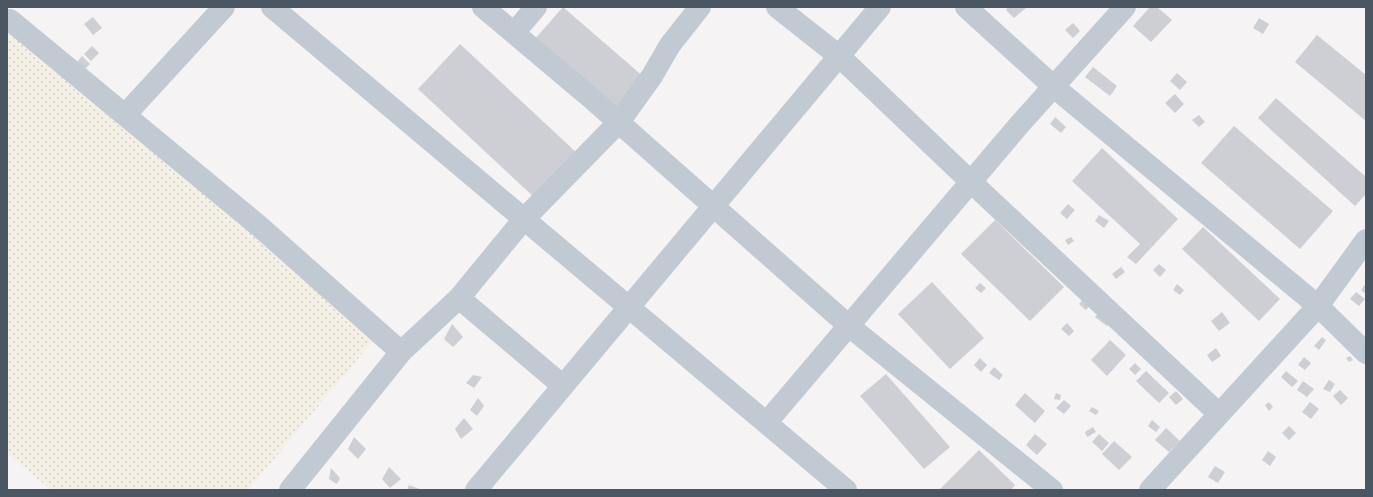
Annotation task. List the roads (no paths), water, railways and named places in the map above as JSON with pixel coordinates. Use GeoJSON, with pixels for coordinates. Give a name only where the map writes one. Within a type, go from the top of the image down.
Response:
{"type":"FeatureCollection","features":[{"type":"Feature","properties":{"kind":"street"},"geometry":{"type":"LineString","coordinates":[[125,115],[224,7]]}},
{"type":"Feature","properties":{"kind":"street"},"geometry":{"type":"LineString","coordinates":[[272,7],[846,490]]}},
{"type":"Feature","properties":{"kind":"street"},"geometry":{"type":"LineString","coordinates":[[483,7],[619,122],[849,326],[1052,490]]}},
{"type":"Feature","properties":{"kind":"street"},"geometry":{"type":"LineString","coordinates":[[514,33],[536,7]]}},
{"type":"Feature","properties":{"kind":"street"},"geometry":{"type":"LineString","coordinates":[[290,490],[401,352],[459,298],[524,219],[619,122],[652,76],[670,45],[700,7]]}},
{"type":"Feature","properties":{"kind":"street"},"geometry":{"type":"LineString","coordinates":[[777,7],[839,56],[1219,414]]}},
{"type":"Feature","properties":{"kind":"street"},"geometry":{"type":"LineString","coordinates":[[476,490],[880,7]]}},
{"type":"Feature","properties":{"kind":"street"},"geometry":{"type":"LineString","coordinates":[[966,7],[1054,86],[1318,306],[1366,353]]}},
{"type":"Feature","properties":{"kind":"street"},"geometry":{"type":"LineString","coordinates":[[767,422],[1019,125],[1125,7]]}},
{"type":"Feature","properties":{"kind":"street"},"geometry":{"type":"LineString","coordinates":[[13,18],[125,115],[259,226],[401,352]]}},
{"type":"Feature","properties":{"kind":"street"},"geometry":{"type":"LineString","coordinates":[[1150,490],[1318,306],[1366,240]]}},
{"type":"Feature","properties":{"kind":"street"},"geometry":{"type":"LineString","coordinates":[[459,298],[563,386]]}}]}
